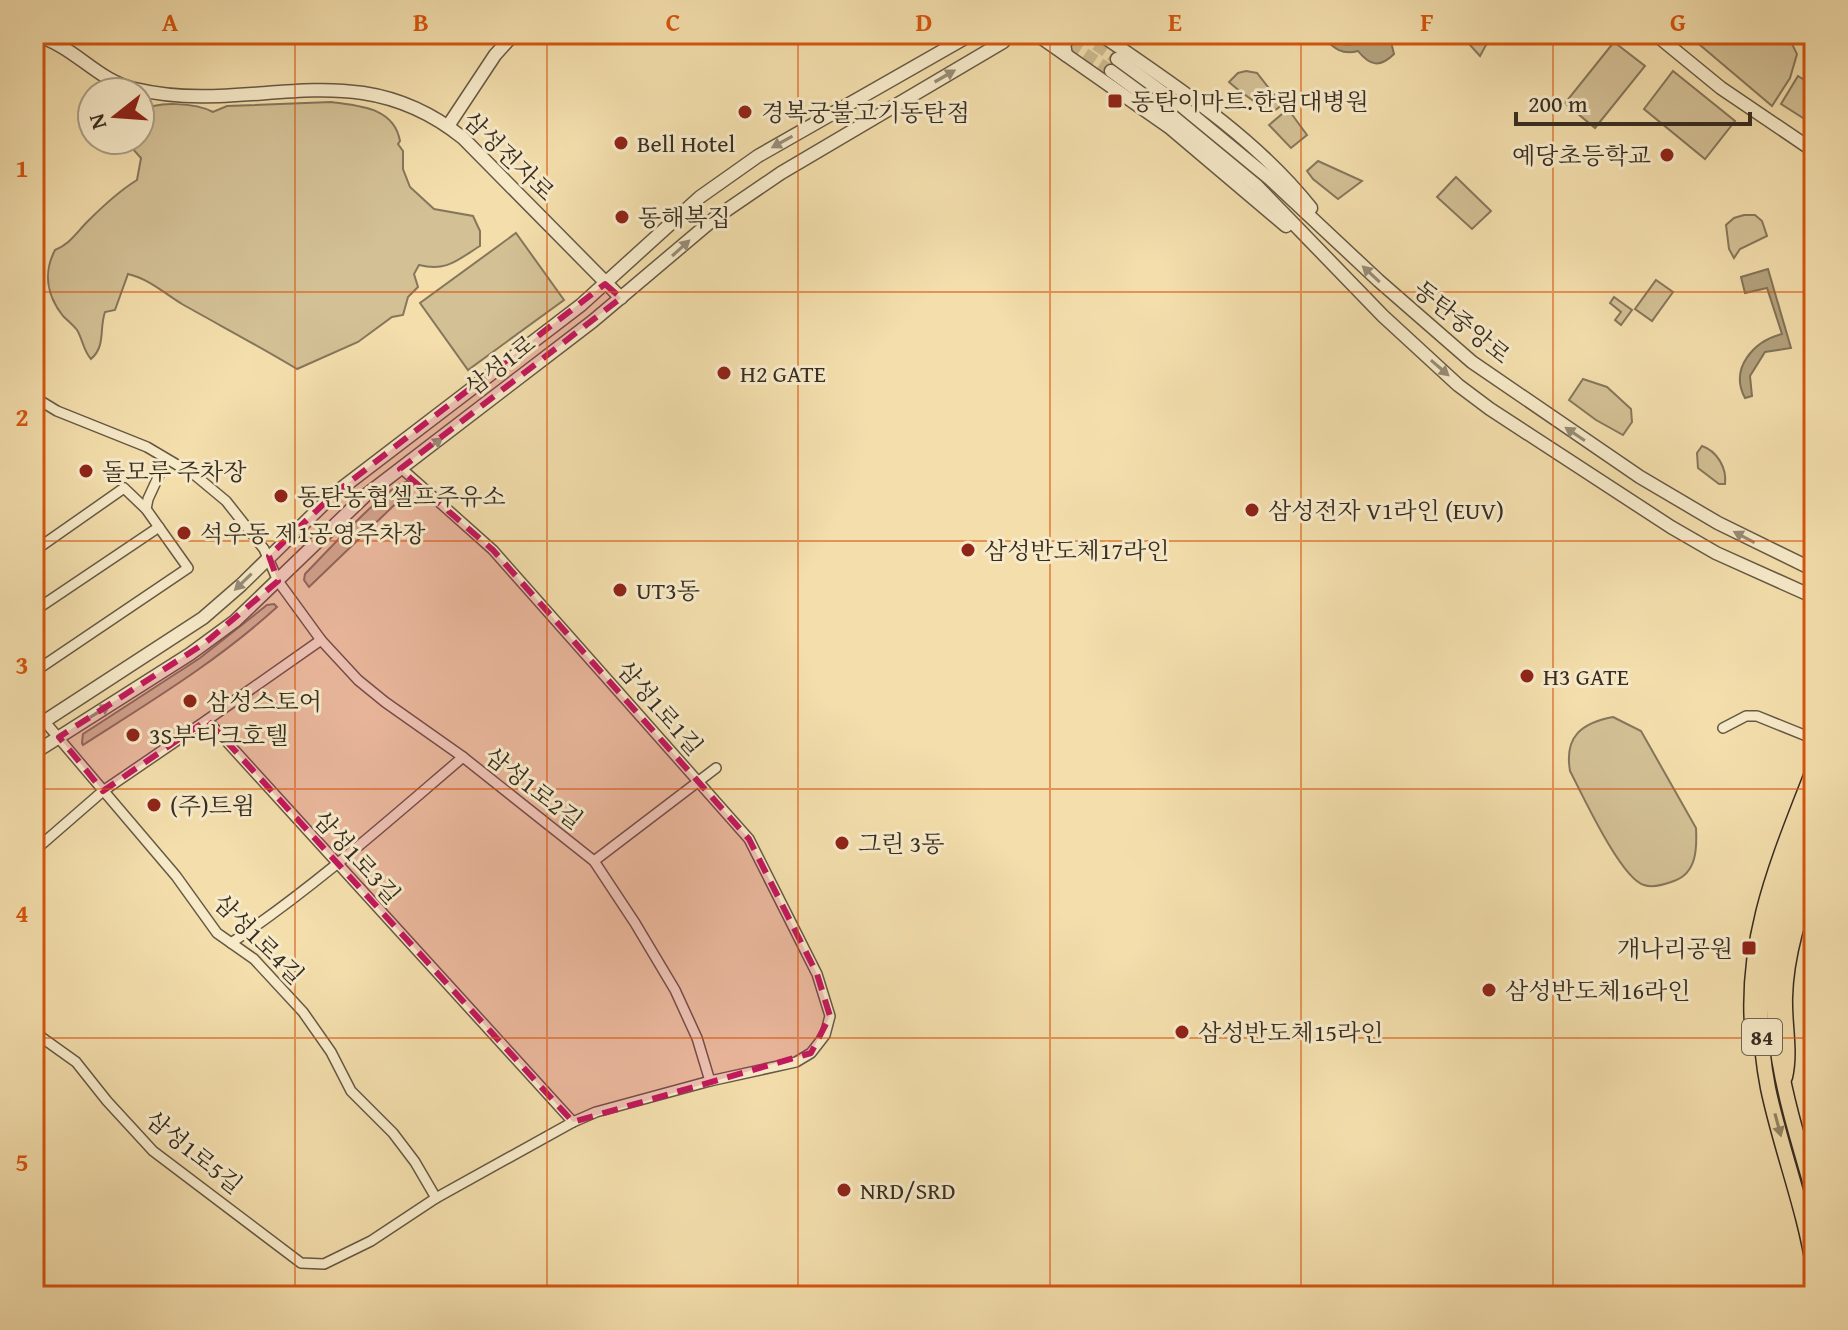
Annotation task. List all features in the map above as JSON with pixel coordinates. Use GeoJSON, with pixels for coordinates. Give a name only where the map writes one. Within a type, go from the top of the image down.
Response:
{"type":"FeatureCollection","features":[{"type":"Feature","properties":{"kind":"main road"},"geometry":{"type":"LineString","coordinates":[[1814,768],[1771,881],[1755,945],[1751,990],[1757,1068],[1776,1087],[1789,1061],[1785,1017],[1786,974],[1796,925],[1814,872]]}},
{"type":"Feature","properties":{"kind":"main road","name":"84"},"geometry":{"type":"LineString","coordinates":[[1814,805],[1783,883],[1767,944],[1761,1011],[1814,1271]]}},
{"type":"Feature","properties":{"kind":"main road","name":"84"},"geometry":{"type":"LineString","coordinates":[[1814,839],[1789,904],[1778,951],[1774,1009],[1776,1087],[1814,1195]]}},
{"type":"Feature","properties":{"kind":"street"},"geometry":{"type":"LineString","coordinates":[[448,126],[495,55],[514,34]]}},
{"type":"Feature","properties":{"kind":"street","name":"삼성1로"},"geometry":{"type":"LineString","coordinates":[[34,753],[217,635],[366,495],[621,298],[715,218],[781,173],[1003,42],[1010,34]]}},
{"type":"Feature","properties":{"kind":"street"},"geometry":{"type":"LineString","coordinates":[[1036,34],[1169,127],[1323,256]]}},
{"type":"Feature","properties":{"kind":"street"},"geometry":{"type":"LineString","coordinates":[[1066,55],[1064,44],[1073,34]]}},
{"type":"Feature","properties":{"kind":"street"},"geometry":{"type":"LineString","coordinates":[[1655,34],[1721,88],[1814,151]]}},
{"type":"Feature","properties":{"kind":"street","name":"삼성전자로"},"geometry":{"type":"LineString","coordinates":[[34,35],[61,44],[107,78],[133,89],[199,97],[342,89],[410,106],[448,126],[621,298]]}},
{"type":"Feature","properties":{"kind":"street"},"geometry":{"type":"LineString","coordinates":[[1102,35],[1190,96],[1288,179],[1337,242]]}},
{"type":"Feature","properties":{"kind":"street","name":"삼성1로"},"geometry":{"type":"LineString","coordinates":[[34,728],[203,618],[334,494],[605,284],[700,197],[738,168],[968,36]]}},
{"type":"Feature","properties":{"kind":"street","name":"동탄중앙로"},"geometry":{"type":"LineString","coordinates":[[1814,570],[1718,523],[1640,477],[1472,362],[1421,320],[1269,178],[1184,108],[1114,65],[1257,186],[1420,351],[1490,409],[1600,483],[1705,546],[1814,597]]}},
{"type":"Feature","properties":{"kind":"street","name":"삼성1로2길"},"geometry":{"type":"LineString","coordinates":[[34,397],[57,411],[147,447],[196,476],[226,501],[269,556],[277,576],[321,640],[367,688],[463,757],[594,861],[675,990],[697,1038],[710,1081]]}},
{"type":"Feature","properties":{"kind":"street"},"geometry":{"type":"LineString","coordinates":[[146,509],[166,460]]}},
{"type":"Feature","properties":{"kind":"street","name":"삼성1로1길"},"geometry":{"type":"LineString","coordinates":[[401,468],[493,550],[749,839],[817,974],[830,1016],[825,1035],[811,1053],[796,1062],[710,1081]]}},
{"type":"Feature","properties":{"kind":"street"},"geometry":{"type":"LineString","coordinates":[[34,551],[124,488],[146,509],[188,568],[34,672]]}},
{"type":"Feature","properties":{"kind":"street"},"geometry":{"type":"LineString","coordinates":[[34,611],[159,527]]}},
{"type":"Feature","properties":{"kind":"street"},"geometry":{"type":"LineString","coordinates":[[34,851],[103,791],[321,640]]}},
{"type":"Feature","properties":{"kind":"street","name":"삼성1로4길"},"geometry":{"type":"LineString","coordinates":[[34,709],[176,876],[217,933],[254,959],[303,1012],[331,1052],[351,1091],[400,1142],[436,1198]]}},
{"type":"Feature","properties":{"kind":"street"},"geometry":{"type":"LineString","coordinates":[[1723,728],[1746,716],[1757,716],[1814,739]]}},
{"type":"Feature","properties":{"kind":"street","name":"삼성1로3길"},"geometry":{"type":"LineString","coordinates":[[207,720],[573,1122]]}},
{"type":"Feature","properties":{"kind":"street"},"geometry":{"type":"LineString","coordinates":[[231,943],[337,865],[463,757]]}},
{"type":"Feature","properties":{"kind":"street"},"geometry":{"type":"LineString","coordinates":[[594,861],[716,768]]}},
{"type":"Feature","properties":{"kind":"street","name":"삼성1로5길"},"geometry":{"type":"LineString","coordinates":[[34,1032],[76,1062],[153,1151],[301,1263],[324,1264],[371,1241],[436,1198]]}},
{"type":"Feature","properties":{"kind":"street"},"geometry":{"type":"LineString","coordinates":[[436,1198],[596,1112],[710,1081]]}},
{"type":"Feature","properties":{"kind":"highlighted area"},"geometry":{"type":"Polygon","coordinates":[[[605,284],[621,298],[400,469],[493,550],[749,839],[817,974],[830,1016],[811,1053],[573,1122],[207,720],[103,791],[59,737],[205,643],[278,581],[269,556],[334,494],[605,284]]]}},
{"type":"Feature","properties":{"kind":"shaded area"},"geometry":{"type":"Polygon","coordinates":[[[1319,34],[1328,34],[1340,43],[1350,45],[1354,44],[1354,37],[1359,34],[1389,34],[1394,54],[1384,62],[1371,62],[1358,51],[1337,49],[1319,34]]]}},
{"type":"Feature","properties":{"kind":"shaded area"},"geometry":{"type":"Polygon","coordinates":[[[1460,34],[1492,34],[1480,56],[1460,34]]]}},
{"type":"Feature","properties":{"kind":"shaded area"},"geometry":{"type":"Polygon","coordinates":[[[1687,34],[1787,34],[1797,54],[1790,78],[1772,106],[1687,34]]]}},
{"type":"Feature","properties":{"kind":"shaded area"},"geometry":{"type":"Polygon","coordinates":[[[1614,42],[1645,66],[1595,128],[1565,103],[1614,42]]]}},
{"type":"Feature","properties":{"kind":"shaded area"},"geometry":{"type":"Polygon","coordinates":[[[1673,71],[1735,121],[1705,159],[1644,109],[1673,71]]]}},
{"type":"Feature","properties":{"kind":"shaded area"},"geometry":{"type":"Polygon","coordinates":[[[1238,73],[1257,73],[1282,105],[1270,114],[1229,82],[1238,73]]]}},
{"type":"Feature","properties":{"kind":"shaded area"},"geometry":{"type":"Polygon","coordinates":[[[1798,76],[1814,86],[1814,125],[1781,104],[1798,76]]]}},
{"type":"Feature","properties":{"kind":"shaded area"},"geometry":{"type":"Polygon","coordinates":[[[331,102],[374,110],[391,121],[396,130],[400,141],[398,144],[403,151],[403,169],[410,187],[434,209],[473,216],[480,231],[480,246],[445,266],[419,265],[414,274],[418,287],[408,297],[403,315],[392,317],[358,342],[297,369],[150,283],[128,274],[115,310],[105,312],[99,349],[91,359],[77,330],[63,316],[50,292],[49,267],[55,250],[69,241],[105,204],[137,180],[139,156],[156,156],[156,106],[187,105],[213,112],[227,106],[331,102]]]}},
{"type":"Feature","properties":{"kind":"shaded area"},"geometry":{"type":"Polygon","coordinates":[[[1288,109],[1307,135],[1291,148],[1269,125],[1288,109]]]}},
{"type":"Feature","properties":{"kind":"shaded area"},"geometry":{"type":"Polygon","coordinates":[[[1318,161],[1362,181],[1338,199],[1307,171],[1318,161]]]}},
{"type":"Feature","properties":{"kind":"shaded area"},"geometry":{"type":"Polygon","coordinates":[[[1456,177],[1491,211],[1472,229],[1437,197],[1456,177]]]}},
{"type":"Feature","properties":{"kind":"shaded area"},"geometry":{"type":"Polygon","coordinates":[[[1744,215],[1755,215],[1762,221],[1767,236],[1740,249],[1734,258],[1729,249],[1726,225],[1744,215]]]}},
{"type":"Feature","properties":{"kind":"shaded area"},"geometry":{"type":"Polygon","coordinates":[[[516,233],[564,300],[468,370],[420,303],[516,233]]]}},
{"type":"Feature","properties":{"kind":"shaded area"},"geometry":{"type":"Polygon","coordinates":[[[1768,269],[1791,348],[1765,352],[1750,376],[1752,396],[1745,398],[1740,376],[1747,357],[1762,343],[1782,334],[1767,288],[1745,293],[1741,277],[1768,269]]]}},
{"type":"Feature","properties":{"kind":"shaded area"},"geometry":{"type":"Polygon","coordinates":[[[1656,280],[1673,292],[1652,321],[1635,309],[1656,280]]]}},
{"type":"Feature","properties":{"kind":"shaded area"},"geometry":{"type":"Polygon","coordinates":[[[1614,297],[1632,310],[1621,325],[1615,320],[1621,312],[1610,303],[1614,297]]]}},
{"type":"Feature","properties":{"kind":"shaded area"},"geometry":{"type":"Polygon","coordinates":[[[1583,379],[1607,387],[1631,409],[1632,422],[1623,435],[1569,400],[1583,379]]]}},
{"type":"Feature","properties":{"kind":"shaded area"},"geometry":{"type":"Polygon","coordinates":[[[1702,446],[1720,461],[1725,484],[1719,484],[1698,468],[1697,453],[1702,446]]]}},
{"type":"Feature","properties":{"kind":"shaded area"},"geometry":{"type":"Polygon","coordinates":[[[406,482],[412,488],[309,587],[304,580],[305,574],[370,508],[406,482]]]}},
{"type":"Feature","properties":{"kind":"shaded area"},"geometry":{"type":"Polygon","coordinates":[[[267,605],[277,607],[207,663],[83,745],[83,734],[200,658],[267,605]]]}},
{"type":"Feature","properties":{"kind":"shaded area"},"geometry":{"type":"Polygon","coordinates":[[[1613,717],[1641,731],[1696,828],[1694,859],[1687,872],[1674,881],[1644,885],[1624,868],[1570,771],[1570,749],[1578,733],[1592,723],[1613,717]]]}},
{"type":"Feature","properties":{"kind":"tunnel"},"geometry":{"type":"LineString","coordinates":[[1055,34],[1111,71]]}},
{"type":"Feature","properties":{"kind":"tunnel"},"geometry":{"type":"LineString","coordinates":[[1081,34],[1117,59]]}},
{"type":"Feature","properties":{"kind":"place","name":"동탄이마트.한림대병원"},"geometry":{"type":"Point","coordinates":[1115,101]}},
{"type":"Feature","properties":{"kind":"place","name":"경복궁불고기동탄점"},"geometry":{"type":"Point","coordinates":[745,112]}},
{"type":"Feature","properties":{"kind":"place","name":"Bell Hotel"},"geometry":{"type":"Point","coordinates":[621,143]}},
{"type":"Feature","properties":{"kind":"place","name":"예당초등학교"},"geometry":{"type":"Point","coordinates":[1667,155]}},
{"type":"Feature","properties":{"kind":"place","name":"동해복집"},"geometry":{"type":"Point","coordinates":[622,217]}},
{"type":"Feature","properties":{"kind":"place","name":"H2 GATE"},"geometry":{"type":"Point","coordinates":[724,373]}},
{"type":"Feature","properties":{"kind":"place","name":"돌모루 주차장"},"geometry":{"type":"Point","coordinates":[86,471]}},
{"type":"Feature","properties":{"kind":"place","name":"동탄농협셀프주유소"},"geometry":{"type":"Point","coordinates":[281,496]}},
{"type":"Feature","properties":{"kind":"place","name":"삼성전자 V1라인 (EUV)"},"geometry":{"type":"Point","coordinates":[1252,510]}},
{"type":"Feature","properties":{"kind":"place","name":"석우동 제1공영주차장"},"geometry":{"type":"Point","coordinates":[184,533]}},
{"type":"Feature","properties":{"kind":"place","name":"삼성반도체17라인"},"geometry":{"type":"Point","coordinates":[968,550]}},
{"type":"Feature","properties":{"kind":"place","name":"UT3동"},"geometry":{"type":"Point","coordinates":[620,590]}},
{"type":"Feature","properties":{"kind":"place","name":"H3 GATE"},"geometry":{"type":"Point","coordinates":[1527,676]}},
{"type":"Feature","properties":{"kind":"place","name":"삼성스토어"},"geometry":{"type":"Point","coordinates":[190,701]}},
{"type":"Feature","properties":{"kind":"place","name":"3S부티크호텔"},"geometry":{"type":"Point","coordinates":[133,735]}},
{"type":"Feature","properties":{"kind":"place","name":"(주)트윔"},"geometry":{"type":"Point","coordinates":[154,805]}},
{"type":"Feature","properties":{"kind":"place","name":"그린 3동"},"geometry":{"type":"Point","coordinates":[842,843]}},
{"type":"Feature","properties":{"kind":"place","name":"개나리공원"},"geometry":{"type":"Point","coordinates":[1749,948]}},
{"type":"Feature","properties":{"kind":"place","name":"삼성반도체16라인"},"geometry":{"type":"Point","coordinates":[1489,990]}},
{"type":"Feature","properties":{"kind":"place","name":"삼성반도체15라인"},"geometry":{"type":"Point","coordinates":[1182,1032]}},
{"type":"Feature","properties":{"kind":"place","name":"NRD/SRD"},"geometry":{"type":"Point","coordinates":[844,1190]}}]}
